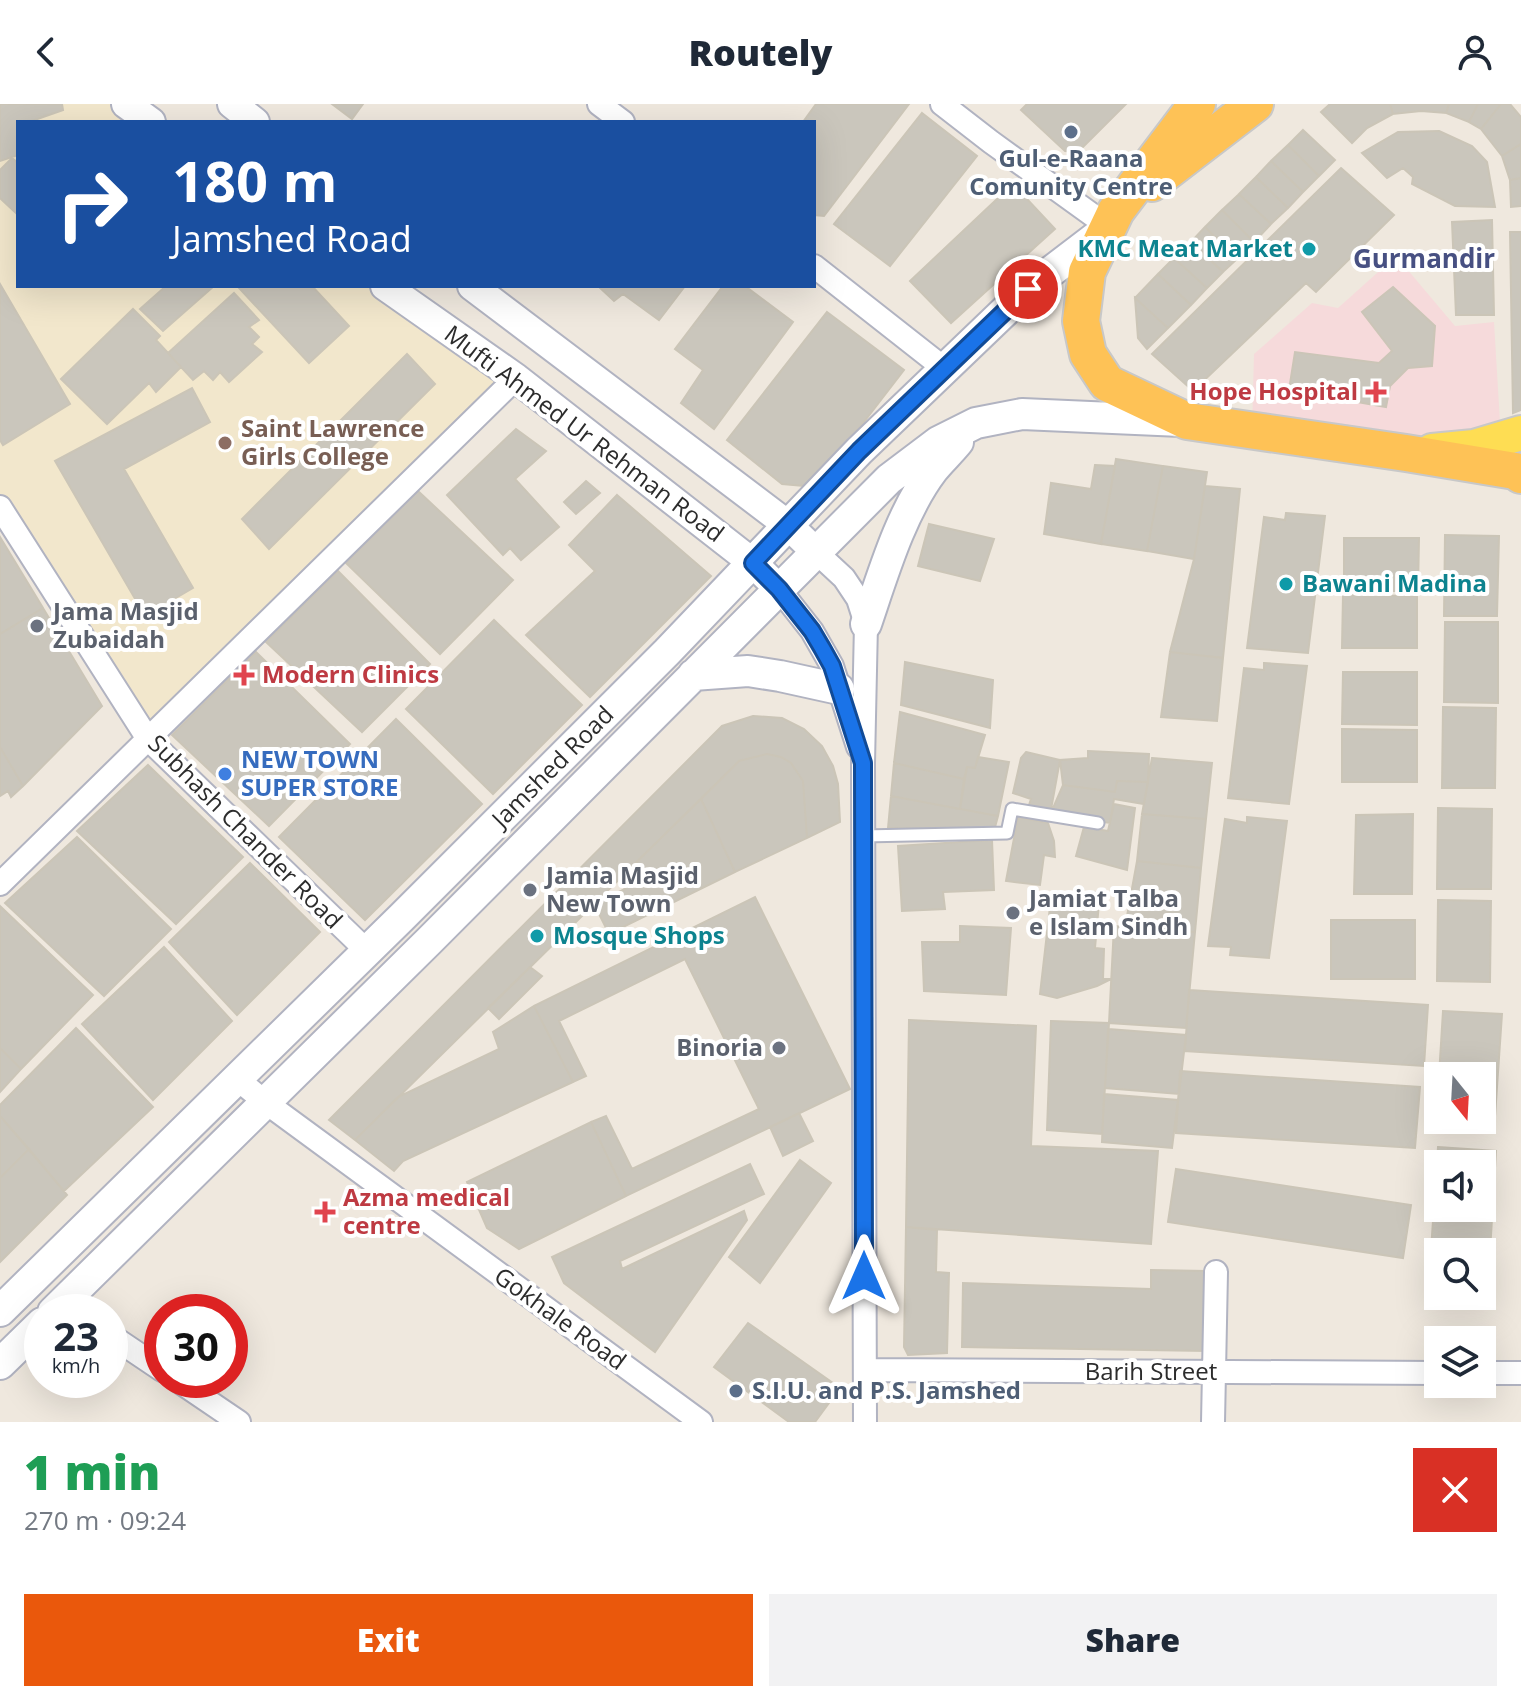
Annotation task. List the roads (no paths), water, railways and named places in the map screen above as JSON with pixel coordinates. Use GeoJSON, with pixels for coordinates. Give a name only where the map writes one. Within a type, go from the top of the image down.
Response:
{"type":"FeatureCollection","features":[{"type":"Feature","properties":{"kind":"highway"},"geometry":{"type":"LineString","coordinates":[[1112,219],[1255,104]]}},
{"type":"Feature","properties":{"kind":"highway"},"geometry":{"type":"LineString","coordinates":[[1183,110],[1112,219],[1087,272],[1081,321],[1088,354],[1107,383],[1187,421],[1406,453],[1515,471],[1521,475]]}},
{"type":"Feature","properties":{"kind":"main road","name":"Jamshed Road"},"geometry":{"type":"LineString","coordinates":[[0,1311],[656,664],[859,451],[1028,289],[1112,219],[1229,104]]}},
{"type":"Feature","properties":{"kind":"main road","name":"Jamshed Road"},"geometry":{"type":"LineString","coordinates":[[76,1294],[889,479],[938,442],[976,423],[1022,414],[1187,421]]}},
{"type":"Feature","properties":{"kind":"main road"},"geometry":{"type":"LineString","coordinates":[[866,624],[907,515],[933,471],[976,423]]}},
{"type":"Feature","properties":{"kind":"main road"},"geometry":{"type":"LineString","coordinates":[[1406,453],[1474,447],[1521,433]]}},
{"type":"Feature","properties":{"kind":"main road"},"geometry":{"type":"LineString","coordinates":[[693,675],[748,671],[839,689]]}},
{"type":"Feature","properties":{"kind":"main road","name":"Jamshed Road"},"geometry":{"type":"LineString","coordinates":[[0,1364],[24,1342]]}},
{"type":"Feature","properties":{"kind":"street"},"geometry":{"type":"LineString","coordinates":[[126,104],[148,120]]}},
{"type":"Feature","properties":{"kind":"street"},"geometry":{"type":"LineString","coordinates":[[232,104],[252,120]]}},
{"type":"Feature","properties":{"kind":"street"},"geometry":{"type":"LineString","coordinates":[[599,104],[620,120]]}},
{"type":"Feature","properties":{"kind":"street"},"geometry":{"type":"LineString","coordinates":[[942,104],[991,142],[1112,219]]}},
{"type":"Feature","properties":{"kind":"street"},"geometry":{"type":"LineString","coordinates":[[816,268],[945,369]]}},
{"type":"Feature","properties":{"kind":"street","name":"Mufti Ahmed Ur Rehman Road"},"geometry":{"type":"LineString","coordinates":[[388,288],[516,378],[753,563],[779,589]]}},
{"type":"Feature","properties":{"kind":"street","name":"Mufti Ahmed Ur Rehman Road"},"geometry":{"type":"LineString","coordinates":[[475,288],[788,525],[816,552]]}},
{"type":"Feature","properties":{"kind":"street"},"geometry":{"type":"LineString","coordinates":[[0,884],[516,378]]}},
{"type":"Feature","properties":{"kind":"street","name":"Subhash Chander Road"},"geometry":{"type":"LineString","coordinates":[[0,507],[148,739],[367,951]]}},
{"type":"Feature","properties":{"kind":"street"},"geometry":{"type":"LineString","coordinates":[[816,552],[851,588],[866,624],[863,763],[865,1422]]}},
{"type":"Feature","properties":{"kind":"street"},"geometry":{"type":"LineString","coordinates":[[779,589],[812,631],[832,666],[863,763]]}},
{"type":"Feature","properties":{"kind":"street","name":"Gokhale Road"},"geometry":{"type":"LineString","coordinates":[[236,1078],[701,1422]]}},
{"type":"Feature","properties":{"kind":"street"},"geometry":{"type":"LineString","coordinates":[[1213,1422],[1216,1272]]}},
{"type":"Feature","properties":{"kind":"street","name":"Barih Street"},"geometry":{"type":"LineString","coordinates":[[865,1370],[1424,1373]]}},
{"type":"Feature","properties":{"kind":"street"},"geometry":{"type":"LineString","coordinates":[[1496,1373],[1521,1373]]}},
{"type":"Feature","properties":{"kind":"street"},"geometry":{"type":"LineString","coordinates":[[204,1398],[239,1422]]}},
{"type":"Feature","properties":{"kind":"lane"},"geometry":{"type":"LineString","coordinates":[[863,836],[1007,833],[1012,809],[1098,823]]}},
{"type":"Feature","properties":{"kind":"place","name":"Gul-e-Raana Comunity Centre"},"geometry":{"type":"Point","coordinates":[1071,132]}},
{"type":"Feature","properties":{"kind":"place","name":"KMC Meat Market"},"geometry":{"type":"Point","coordinates":[1309,249]}},
{"type":"Feature","properties":{"kind":"place","name":"Hope Hospital"},"geometry":{"type":"Point","coordinates":[1376,392]}},
{"type":"Feature","properties":{"kind":"place","name":"Saint Lawrence Girls College"},"geometry":{"type":"Point","coordinates":[225,443]}},
{"type":"Feature","properties":{"kind":"place","name":"Bawani Madina"},"geometry":{"type":"Point","coordinates":[1286,584]}},
{"type":"Feature","properties":{"kind":"place","name":"Jama Masjid Zubaidah"},"geometry":{"type":"Point","coordinates":[37,626]}},
{"type":"Feature","properties":{"kind":"place","name":"Modern Clinics"},"geometry":{"type":"Point","coordinates":[244,675]}},
{"type":"Feature","properties":{"kind":"place","name":"NEW TOWN SUPER STORE"},"geometry":{"type":"Point","coordinates":[225,774]}},
{"type":"Feature","properties":{"kind":"place","name":"Jamia Masjid New Town"},"geometry":{"type":"Point","coordinates":[530,890]}},
{"type":"Feature","properties":{"kind":"place","name":"Jamiat Talba e Islam Sindh"},"geometry":{"type":"Point","coordinates":[1013,913]}},
{"type":"Feature","properties":{"kind":"place","name":"Mosque Shops"},"geometry":{"type":"Point","coordinates":[537,936]}},
{"type":"Feature","properties":{"kind":"place","name":"Binoria"},"geometry":{"type":"Point","coordinates":[779,1048]}},
{"type":"Feature","properties":{"kind":"place","name":"Azma medical centre"},"geometry":{"type":"Point","coordinates":[325,1212]}},
{"type":"Feature","properties":{"kind":"place","name":"S.I.U. and P.S. Jamshed"},"geometry":{"type":"Point","coordinates":[736,1391]}},
{"type":"Feature","properties":{"kind":"district","name":"Gurmandir"},"geometry":{"type":"Point","coordinates":[1424,259]}}]}
